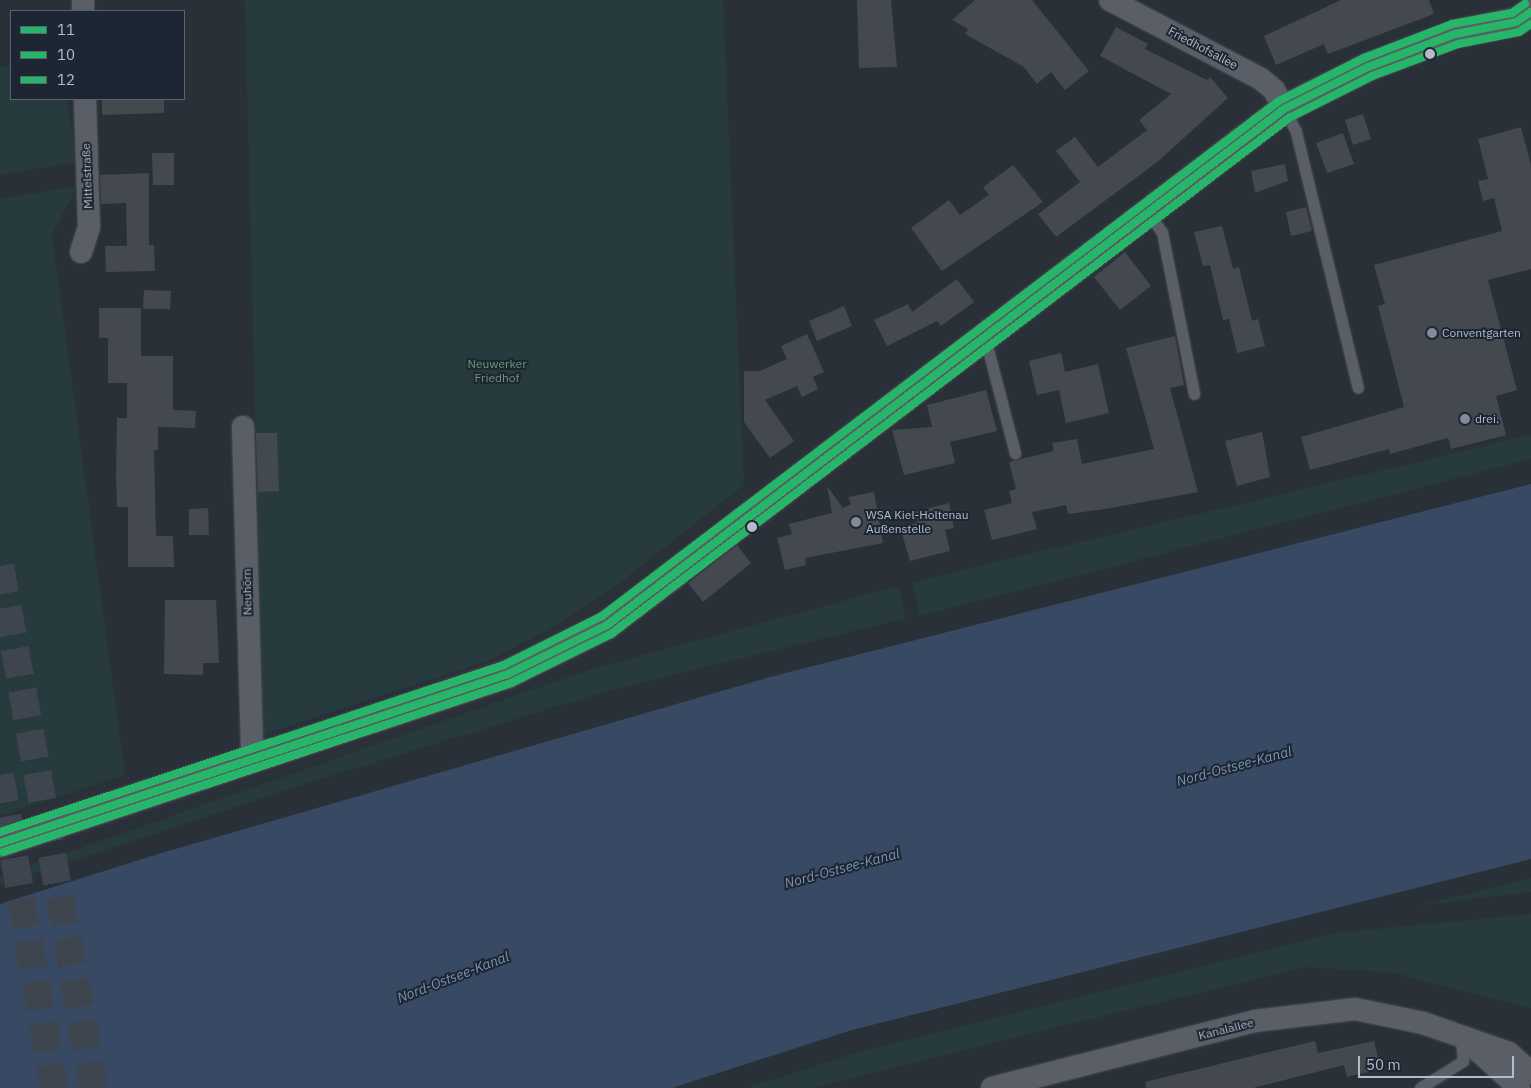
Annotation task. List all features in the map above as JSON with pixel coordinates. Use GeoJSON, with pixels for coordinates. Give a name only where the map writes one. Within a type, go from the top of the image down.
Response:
{"type":"FeatureCollection","features":[{"type":"Feature","properties":{"kind":"street","name":"Friedhofsallee"},"geometry":{"type":"LineString","coordinates":[[1110,0],[1261,79],[1274,90],[1284,109]]}},
{"type":"Feature","properties":{"kind":"street"},"geometry":{"type":"LineString","coordinates":[[0,843],[252,757],[508,674],[607,625],[1284,109],[1368,67],[1455,34],[1516,22],[1531,12]]}},
{"type":"Feature","properties":{"kind":"street","name":"Mittelstraße"},"geometry":{"type":"LineString","coordinates":[[81,252],[89,227],[85,100]]}},
{"type":"Feature","properties":{"kind":"street","name":"Neuhörn"},"geometry":{"type":"LineString","coordinates":[[243,427],[252,757]]}},
{"type":"Feature","properties":{"kind":"street","name":"Kanalallee"},"geometry":{"type":"LineString","coordinates":[[992,1088],[1310,1011],[1355,1009],[1423,1023],[1461,1038],[1509,1053],[1531,1073]]}},
{"type":"Feature","properties":{"kind":"street","name":"Kanalallee"},"geometry":{"type":"LineString","coordinates":[[1461,1038],[1519,1088]]}},
{"type":"Feature","properties":{"kind":"lane"},"geometry":{"type":"LineString","coordinates":[[1284,109],[1296,132],[1358,388]]}},
{"type":"Feature","properties":{"kind":"lane"},"geometry":{"type":"LineString","coordinates":[[1147,212],[1162,232],[1194,394]]}},
{"type":"Feature","properties":{"kind":"lane"},"geometry":{"type":"LineString","coordinates":[[985,338],[1015,453]]}},
{"type":"Feature","properties":{"kind":"lane"},"geometry":{"type":"LineString","coordinates":[[1420,1088],[1463,1061],[1461,1038]]}},
{"type":"Feature","properties":{"kind":"green space","name":"Neuwerker Friedhof"},"geometry":{"type":"Polygon","coordinates":[[[245,0],[723,0],[744,485],[617,585],[553,627],[492,659],[263,735],[245,0]]]}},
{"type":"Feature","properties":{"kind":"green space"},"geometry":{"type":"Polygon","coordinates":[[[10,66],[10,100],[67,100],[76,162],[0,175],[0,67],[10,66]]]}},
{"type":"Feature","properties":{"kind":"green space"},"geometry":{"type":"Polygon","coordinates":[[[77,186],[52,235],[125,775],[0,816],[0,199],[77,186]]]}},
{"type":"Feature","properties":{"kind":"green space"},"geometry":{"type":"Polygon","coordinates":[[[1531,435],[1531,459],[920,616],[912,582],[1531,435]]]}},
{"type":"Feature","properties":{"kind":"green space"},"geometry":{"type":"Polygon","coordinates":[[[899,586],[906,618],[601,693],[304,784],[0,885],[0,876],[595,668],[899,586]]]}},
{"type":"Feature","properties":{"kind":"green space"},"geometry":{"type":"Polygon","coordinates":[[[1531,878],[1531,892],[1416,906],[1531,878]]]}},
{"type":"Feature","properties":{"kind":"green space"},"geometry":{"type":"Polygon","coordinates":[[[1531,914],[1531,1008],[1391,972],[1304,967],[810,1088],[746,1088],[856,1053],[1335,933],[1531,914]]]}},
{"type":"Feature","properties":{"kind":"water","name":"Nord-Ostsee-Kanal"},"geometry":{"type":"Polygon","coordinates":[[[1531,484],[1531,859],[852,1030],[672,1088],[0,1088],[0,904],[158,854],[770,677],[1531,484]]]}},
{"type":"Feature","properties":{"kind":"building"},"geometry":{"type":"Polygon","coordinates":[[[857,0],[891,0],[897,67],[859,68],[857,0]]]}},
{"type":"Feature","properties":{"kind":"building"},"geometry":{"type":"Polygon","coordinates":[[[975,0],[1032,0],[1089,71],[1065,90],[1051,72],[1037,84],[1024,67],[965,34],[968,29],[952,20],[975,0]]]}},
{"type":"Feature","properties":{"kind":"building"},"geometry":{"type":"Polygon","coordinates":[[[1341,0],[1429,0],[1434,14],[1328,54],[1324,44],[1276,65],[1264,36],[1341,0]]]}},
{"type":"Feature","properties":{"kind":"building"},"geometry":{"type":"Polygon","coordinates":[[[1116,27],[1148,44],[1145,49],[1207,80],[1210,77],[1228,98],[1156,163],[1056,237],[1038,214],[1080,182],[1056,151],[1075,137],[1098,167],[1147,130],[1139,120],[1171,94],[1100,56],[1116,27]]]}},
{"type":"Feature","properties":{"kind":"building"},"geometry":{"type":"Polygon","coordinates":[[[102,100],[164,100],[164,113],[102,115],[102,100]]]}},
{"type":"Feature","properties":{"kind":"building"},"geometry":{"type":"Polygon","coordinates":[[[1363,114],[1371,139],[1353,145],[1345,120],[1363,114]]]}},
{"type":"Feature","properties":{"kind":"building"},"geometry":{"type":"Polygon","coordinates":[[[1521,127],[1531,165],[1531,269],[1488,280],[1517,390],[1496,396],[1506,435],[1451,449],[1448,438],[1390,454],[1389,449],[1310,470],[1301,437],[1404,407],[1378,306],[1385,304],[1374,265],[1502,231],[1494,198],[1483,201],[1478,181],[1488,179],[1478,139],[1521,127]]]}},
{"type":"Feature","properties":{"kind":"building"},"geometry":{"type":"Polygon","coordinates":[[[1343,133],[1354,164],[1327,173],[1316,143],[1343,133]]]}},
{"type":"Feature","properties":{"kind":"building"},"geometry":{"type":"Polygon","coordinates":[[[152,153],[174,153],[174,185],[153,185],[152,153]]]}},
{"type":"Feature","properties":{"kind":"building"},"geometry":{"type":"Polygon","coordinates":[[[1285,164],[1288,181],[1255,193],[1251,171],[1285,164]]]}},
{"type":"Feature","properties":{"kind":"building"},"geometry":{"type":"Polygon","coordinates":[[[1013,165],[1043,202],[942,271],[911,228],[949,200],[960,215],[989,195],[983,187],[1013,165]]]}},
{"type":"Feature","properties":{"kind":"building"},"geometry":{"type":"Polygon","coordinates":[[[149,173],[149,245],[154,245],[155,271],[106,272],[105,246],[127,246],[126,203],[101,204],[100,175],[149,173]]]}},
{"type":"Feature","properties":{"kind":"building"},"geometry":{"type":"Polygon","coordinates":[[[1306,207],[1312,231],[1291,236],[1286,212],[1306,207]]]}},
{"type":"Feature","properties":{"kind":"building"},"geometry":{"type":"Polygon","coordinates":[[[1222,226],[1233,269],[1239,267],[1252,321],[1258,319],[1265,346],[1237,353],[1229,319],[1223,320],[1210,265],[1203,266],[1194,232],[1222,226]]]}},
{"type":"Feature","properties":{"kind":"building"},"geometry":{"type":"Polygon","coordinates":[[[1125,252],[1151,286],[1120,310],[1094,277],[1125,252]]]}},
{"type":"Feature","properties":{"kind":"building"},"geometry":{"type":"Polygon","coordinates":[[[957,279],[974,302],[941,326],[937,321],[887,346],[874,320],[908,304],[912,312],[957,279]]]}},
{"type":"Feature","properties":{"kind":"building"},"geometry":{"type":"Polygon","coordinates":[[[144,290],[171,291],[170,309],[143,309],[144,290]]]}},
{"type":"Feature","properties":{"kind":"building"},"geometry":{"type":"Polygon","coordinates":[[[844,306],[852,326],[817,341],[809,321],[844,306]]]}},
{"type":"Feature","properties":{"kind":"building"},"geometry":{"type":"Polygon","coordinates":[[[99,308],[141,308],[141,356],[173,356],[173,410],[196,411],[195,428],[158,427],[158,450],[154,450],[156,536],[173,536],[174,567],[128,567],[128,507],[117,507],[116,478],[117,418],[127,418],[127,383],[108,383],[108,338],[99,338],[99,308]]]}},
{"type":"Feature","properties":{"kind":"building"},"geometry":{"type":"Polygon","coordinates":[[[807,334],[824,372],[813,377],[818,389],[802,397],[797,386],[765,400],[794,441],[770,458],[744,422],[744,371],[760,371],[787,359],[781,346],[807,334]]]}},
{"type":"Feature","properties":{"kind":"building"},"geometry":{"type":"Polygon","coordinates":[[[1175,336],[1184,385],[1170,388],[1198,492],[1068,514],[1066,505],[1032,512],[1037,529],[992,540],[984,510],[1012,503],[1009,491],[1016,489],[1009,462],[1054,451],[1052,443],[1077,439],[1082,464],[1154,449],[1126,348],[1175,336]]]}},
{"type":"Feature","properties":{"kind":"building"},"geometry":{"type":"Polygon","coordinates":[[[1061,353],[1065,372],[1098,364],[1109,413],[1066,423],[1059,390],[1037,395],[1029,361],[1061,353]]]}},
{"type":"Feature","properties":{"kind":"building"},"geometry":{"type":"Polygon","coordinates":[[[986,390],[997,431],[950,442],[955,463],[904,475],[892,430],[932,427],[927,405],[986,390]]]}},
{"type":"Feature","properties":{"kind":"building"},"geometry":{"type":"Polygon","coordinates":[[[1262,432],[1270,477],[1237,486],[1225,441],[1262,432]]]}},
{"type":"Feature","properties":{"kind":"building"},"geometry":{"type":"Polygon","coordinates":[[[256,433],[277,433],[279,491],[258,492],[256,433]]]}},
{"type":"Feature","properties":{"kind":"building"},"geometry":{"type":"Polygon","coordinates":[[[827,486],[843,508],[851,504],[848,497],[874,492],[883,543],[805,558],[806,565],[785,570],[777,538],[792,534],[789,524],[832,513],[827,486]]]}},
{"type":"Feature","properties":{"kind":"building"},"geometry":{"type":"Polygon","coordinates":[[[949,503],[954,528],[945,530],[950,551],[910,561],[900,527],[918,523],[915,512],[949,503]]]}},
{"type":"Feature","properties":{"kind":"building"},"geometry":{"type":"Polygon","coordinates":[[[208,508],[209,535],[189,535],[189,509],[208,508]]]}},
{"type":"Feature","properties":{"kind":"building"},"geometry":{"type":"Polygon","coordinates":[[[737,545],[751,563],[703,602],[688,583],[737,545]]]}},
{"type":"Feature","properties":{"kind":"building"},"geometry":{"type":"Polygon","coordinates":[[[165,600],[216,600],[219,663],[203,663],[203,675],[164,674],[165,600]]]}},
{"type":"Feature","properties":{"kind":"building"},"geometry":{"type":"Polygon","coordinates":[[[1315,1041],[1318,1053],[1374,1041],[1381,1069],[1347,1077],[1344,1065],[1253,1088],[1146,1088],[1145,1082],[1315,1041]]]}},
{"type":"Feature","properties":{"kind":"tunnel"},"geometry":{"type":"LineString","coordinates":[[0,566],[94,1088]]}},
{"type":"Feature","properties":{"kind":"tunnel"},"geometry":{"type":"LineString","coordinates":[[0,775],[54,1088]]}},
{"type":"Feature","properties":{"kind":"transit line","name":"12"},"geometry":{"type":"LineString","coordinates":[[0,832],[504,665],[602,616],[1279,101],[1364,58],[1452,24],[1512,13],[1525,4]]}},
{"type":"Feature","properties":{"kind":"transit line","name":"11"},"geometry":{"type":"LineString","coordinates":[[0,843],[508,674],[607,625],[1284,109],[1368,67],[1455,34],[1516,22],[1531,12]]}},
{"type":"Feature","properties":{"kind":"transit line","name":"10"},"geometry":{"type":"LineString","coordinates":[[3,852],[511,683],[611,634],[1289,118],[1372,76],[1458,44],[1519,32],[1531,24]]}},
{"type":"Feature","properties":{"kind":"place","name":"Conventgarten"},"geometry":{"type":"Point","coordinates":[1432,333]}},
{"type":"Feature","properties":{"kind":"place","name":"drei."},"geometry":{"type":"Point","coordinates":[1465,419]}},
{"type":"Feature","properties":{"kind":"place","name":"WSA Kiel-Holtenau Außenstelle"},"geometry":{"type":"Point","coordinates":[856,522]}}]}
